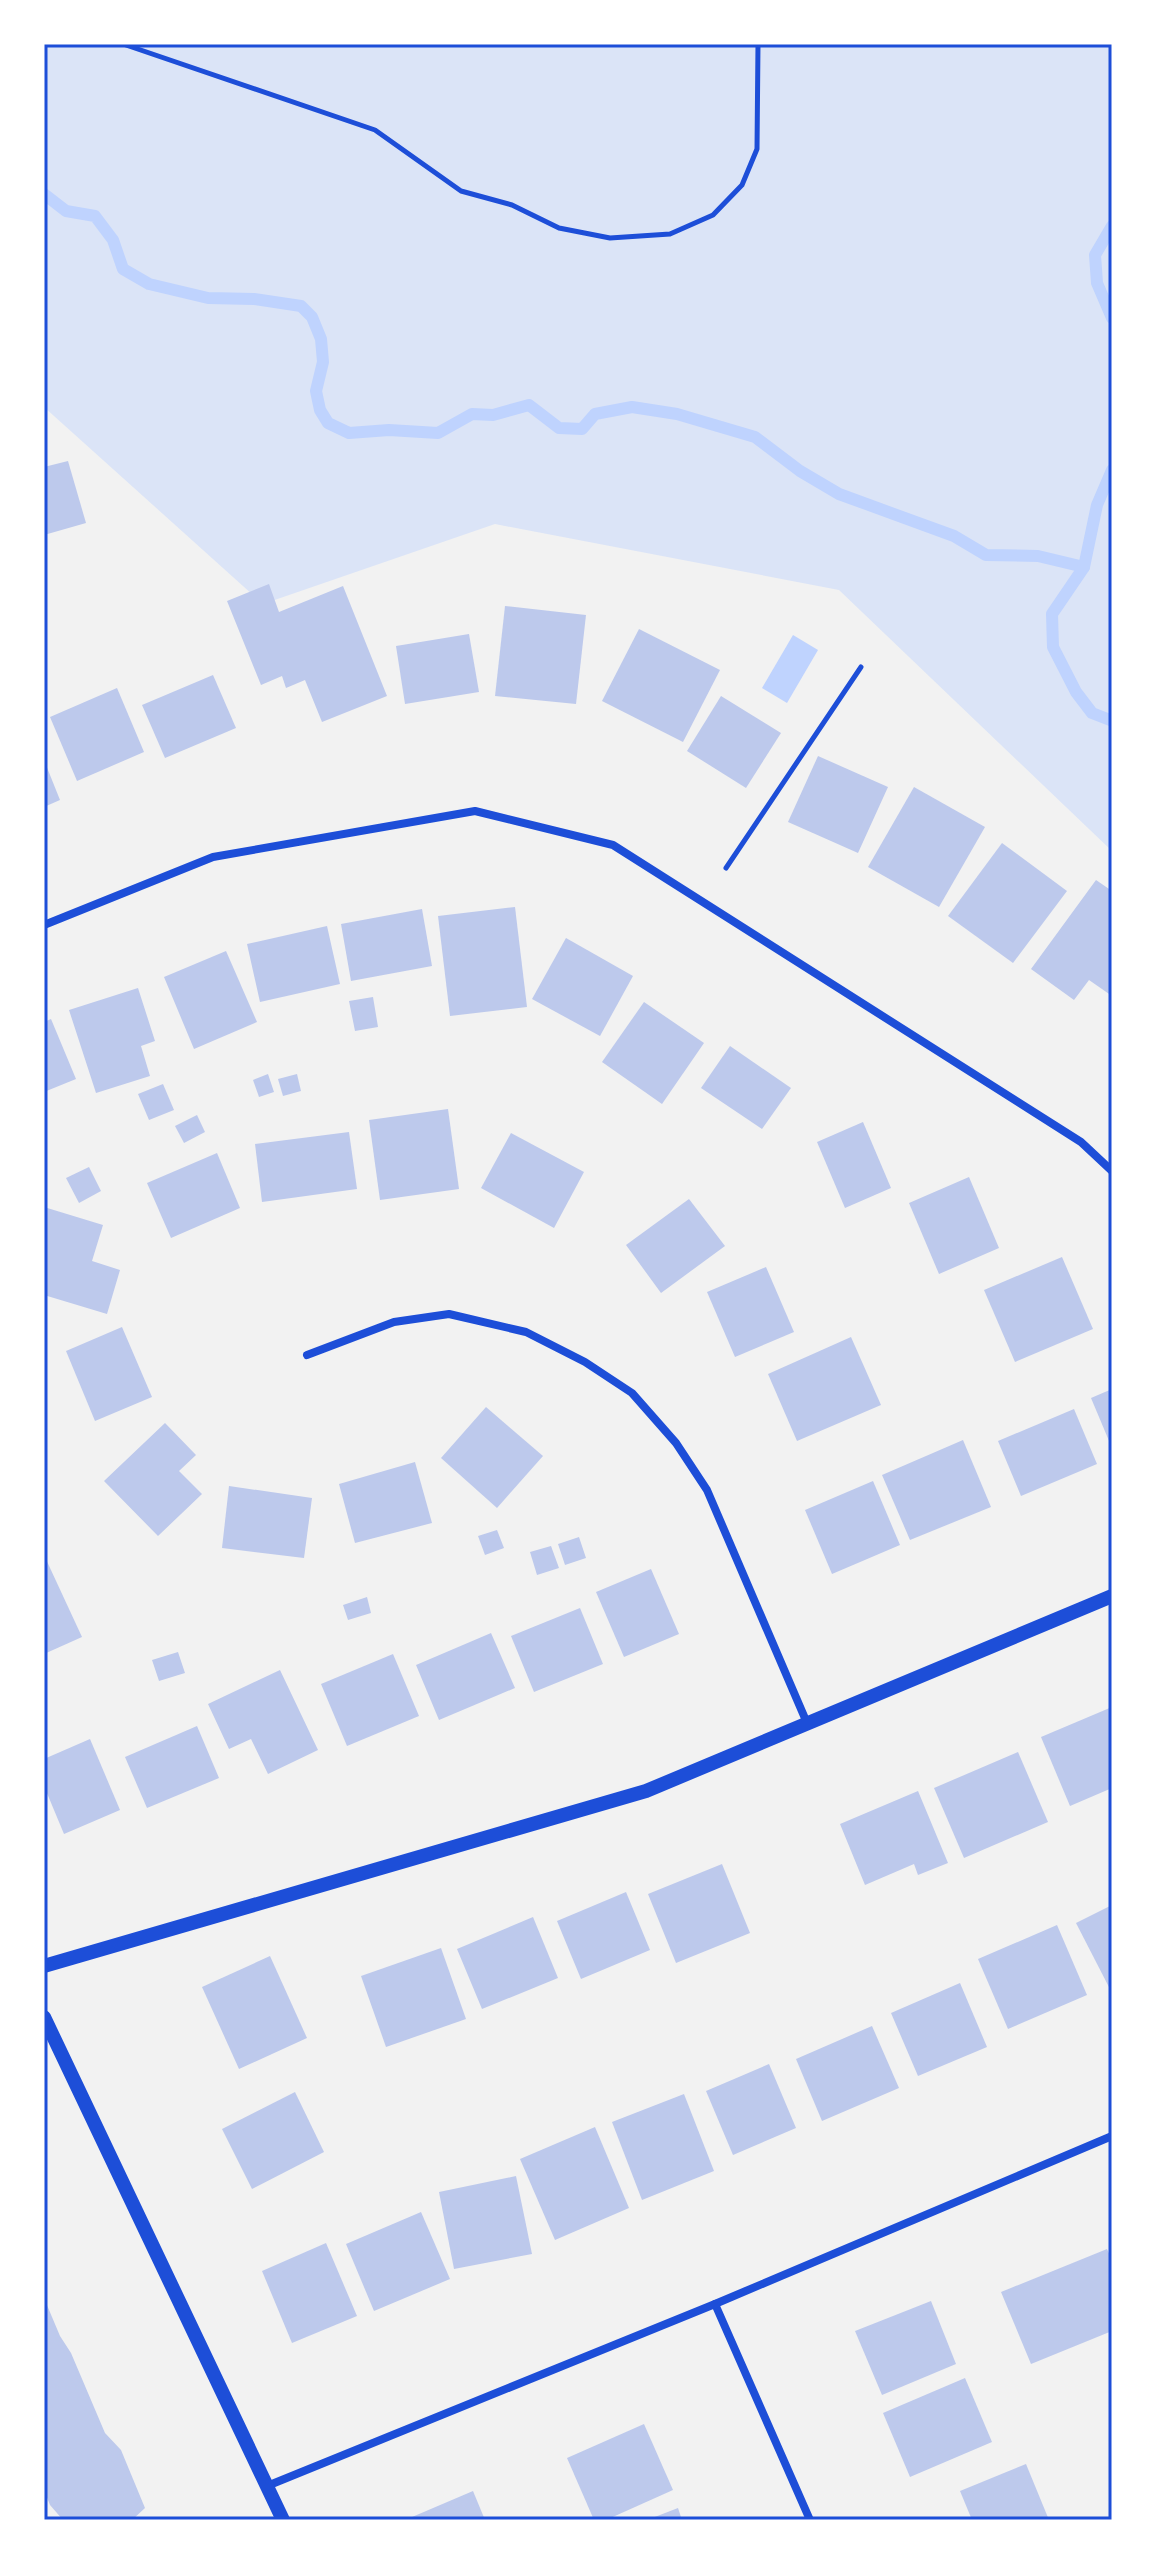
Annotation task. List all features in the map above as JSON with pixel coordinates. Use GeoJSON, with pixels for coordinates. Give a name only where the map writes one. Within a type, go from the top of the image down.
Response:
{"type":"FeatureCollection","features":[{"type":"Feature","properties":{"kind":"street"},"geometry":{"type":"LineString","coordinates":[[44,925],[213,857],[475,811],[613,845],[1081,1142],[1112,1171]]}},
{"type":"Feature","properties":{"kind":"street"},"geometry":{"type":"LineString","coordinates":[[307,1355],[394,1322],[449,1314],[526,1332],[585,1362],[632,1393],[676,1443],[707,1490],[807,1723]]}},
{"type":"Feature","properties":{"kind":"street"},"geometry":{"type":"LineString","coordinates":[[44,1966],[646,1791],[1112,1596]]}},
{"type":"Feature","properties":{"kind":"street"},"geometry":{"type":"LineString","coordinates":[[44,2017],[283,2520]]}},
{"type":"Feature","properties":{"kind":"street"},"geometry":{"type":"LineString","coordinates":[[267,2486],[715,2304],[1112,2136]]}},
{"type":"Feature","properties":{"kind":"street"},"geometry":{"type":"LineString","coordinates":[[715,2304],[810,2520]]}},
{"type":"Feature","properties":{"kind":"path"},"geometry":{"type":"LineString","coordinates":[[123,44],[375,130],[461,191],[512,205],[559,228],[610,238],[670,234],[713,215],[742,185],[757,149],[758,44]]}},
{"type":"Feature","properties":{"kind":"path"},"geometry":{"type":"LineString","coordinates":[[726,868],[861,667]]}},
{"type":"Feature","properties":{"kind":"shaded area"},"geometry":{"type":"Polygon","coordinates":[[[44,44],[1112,44],[1112,851],[839,590],[495,524],[263,604],[44,407],[44,44]]]}},
{"type":"Feature","properties":{"kind":"water"},"geometry":{"type":"Polygon","coordinates":[[[793,635],[818,650],[787,703],[762,688],[793,635]]]}},
{"type":"Feature","properties":{"kind":"building"},"geometry":{"type":"Polygon","coordinates":[[[68,461],[86,523],[44,535],[44,467],[68,461]]]}},
{"type":"Feature","properties":{"kind":"building"},"geometry":{"type":"Polygon","coordinates":[[[269,584],[279,612],[343,586],[387,696],[322,722],[305,680],[286,688],[282,676],[261,685],[227,601],[269,584]]]}},
{"type":"Feature","properties":{"kind":"building"},"geometry":{"type":"Polygon","coordinates":[[[505,606],[586,615],[576,704],[495,696],[505,606]]]}},
{"type":"Feature","properties":{"kind":"building"},"geometry":{"type":"Polygon","coordinates":[[[639,629],[720,670],[683,742],[602,701],[639,629]]]}},
{"type":"Feature","properties":{"kind":"building"},"geometry":{"type":"Polygon","coordinates":[[[469,634],[479,692],[405,704],[396,646],[469,634]]]}},
{"type":"Feature","properties":{"kind":"building"},"geometry":{"type":"Polygon","coordinates":[[[213,675],[236,728],[165,758],[142,705],[213,675]]]}},
{"type":"Feature","properties":{"kind":"building"},"geometry":{"type":"Polygon","coordinates":[[[117,688],[144,752],[77,781],[50,717],[117,688]]]}},
{"type":"Feature","properties":{"kind":"building"},"geometry":{"type":"Polygon","coordinates":[[[721,696],[781,733],[746,788],[687,751],[721,696]]]}},
{"type":"Feature","properties":{"kind":"building"},"geometry":{"type":"Polygon","coordinates":[[[818,756],[888,787],[858,853],[788,822],[818,756]]]}},
{"type":"Feature","properties":{"kind":"building"},"geometry":{"type":"Polygon","coordinates":[[[44,760],[60,800],[44,807],[44,760]]]}},
{"type":"Feature","properties":{"kind":"building"},"geometry":{"type":"Polygon","coordinates":[[[914,787],[985,827],[939,907],[868,867],[914,787]]]}},
{"type":"Feature","properties":{"kind":"building"},"geometry":{"type":"Polygon","coordinates":[[[1002,843],[1067,891],[1013,963],[948,916],[1002,843]]]}},
{"type":"Feature","properties":{"kind":"building"},"geometry":{"type":"Polygon","coordinates":[[[1096,880],[1112,891],[1112,996],[1089,980],[1074,1000],[1031,969],[1096,880]]]}},
{"type":"Feature","properties":{"kind":"building"},"geometry":{"type":"Polygon","coordinates":[[[515,907],[527,1007],[450,1016],[438,916],[515,907]]]}},
{"type":"Feature","properties":{"kind":"building"},"geometry":{"type":"Polygon","coordinates":[[[422,909],[432,966],[351,981],[341,924],[422,909]]]}},
{"type":"Feature","properties":{"kind":"building"},"geometry":{"type":"Polygon","coordinates":[[[327,926],[340,984],[260,1002],[247,944],[327,926]]]}},
{"type":"Feature","properties":{"kind":"building"},"geometry":{"type":"Polygon","coordinates":[[[566,938],[633,976],[600,1036],[532,999],[566,938]]]}},
{"type":"Feature","properties":{"kind":"building"},"geometry":{"type":"Polygon","coordinates":[[[226,951],[257,1022],[194,1049],[164,977],[226,951]]]}},
{"type":"Feature","properties":{"kind":"building"},"geometry":{"type":"Polygon","coordinates":[[[138,988],[155,1041],[141,1046],[150,1076],[96,1093],[69,1010],[138,988]]]}},
{"type":"Feature","properties":{"kind":"building"},"geometry":{"type":"Polygon","coordinates":[[[373,997],[378,1027],[355,1031],[349,1001],[373,997]]]}},
{"type":"Feature","properties":{"kind":"building"},"geometry":{"type":"Polygon","coordinates":[[[644,1002],[704,1043],[662,1104],[602,1062],[644,1002]]]}},
{"type":"Feature","properties":{"kind":"building"},"geometry":{"type":"Polygon","coordinates":[[[51,1019],[76,1079],[44,1092],[44,1022],[51,1019]]]}},
{"type":"Feature","properties":{"kind":"building"},"geometry":{"type":"Polygon","coordinates":[[[730,1046],[791,1088],[762,1129],[701,1088],[730,1046]]]}},
{"type":"Feature","properties":{"kind":"building"},"geometry":{"type":"Polygon","coordinates":[[[268,1074],[274,1092],[259,1097],[253,1080],[268,1074]]]}},
{"type":"Feature","properties":{"kind":"building"},"geometry":{"type":"Polygon","coordinates":[[[297,1074],[301,1091],[283,1096],[278,1079],[297,1074]]]}},
{"type":"Feature","properties":{"kind":"building"},"geometry":{"type":"Polygon","coordinates":[[[163,1084],[174,1110],[149,1120],[138,1094],[163,1084]]]}},
{"type":"Feature","properties":{"kind":"building"},"geometry":{"type":"Polygon","coordinates":[[[448,1109],[459,1189],[380,1200],[369,1120],[448,1109]]]}},
{"type":"Feature","properties":{"kind":"building"},"geometry":{"type":"Polygon","coordinates":[[[197,1115],[205,1132],[184,1143],[175,1126],[197,1115]]]}},
{"type":"Feature","properties":{"kind":"building"},"geometry":{"type":"Polygon","coordinates":[[[863,1122],[891,1188],[845,1208],[817,1142],[863,1122]]]}},
{"type":"Feature","properties":{"kind":"building"},"geometry":{"type":"Polygon","coordinates":[[[349,1132],[357,1189],[262,1202],[255,1144],[349,1132]]]}},
{"type":"Feature","properties":{"kind":"building"},"geometry":{"type":"Polygon","coordinates":[[[511,1133],[584,1172],[554,1228],[481,1188],[511,1133]]]}},
{"type":"Feature","properties":{"kind":"building"},"geometry":{"type":"Polygon","coordinates":[[[217,1153],[240,1208],[171,1238],[147,1183],[217,1153]]]}},
{"type":"Feature","properties":{"kind":"building"},"geometry":{"type":"Polygon","coordinates":[[[89,1167],[101,1191],[79,1203],[66,1178],[89,1167]]]}},
{"type":"Feature","properties":{"kind":"building"},"geometry":{"type":"Polygon","coordinates":[[[969,1177],[999,1248],[939,1274],[909,1203],[969,1177]]]}},
{"type":"Feature","properties":{"kind":"building"},"geometry":{"type":"Polygon","coordinates":[[[689,1199],[725,1246],[661,1293],[626,1245],[689,1199]]]}},
{"type":"Feature","properties":{"kind":"building"},"geometry":{"type":"Polygon","coordinates":[[[44,1207],[103,1225],[92,1261],[120,1270],[107,1314],[44,1295],[44,1207]]]}},
{"type":"Feature","properties":{"kind":"building"},"geometry":{"type":"Polygon","coordinates":[[[1062,1257],[1093,1329],[1015,1362],[984,1290],[1062,1257]]]}},
{"type":"Feature","properties":{"kind":"building"},"geometry":{"type":"Polygon","coordinates":[[[766,1267],[794,1332],[735,1357],[707,1292],[766,1267]]]}},
{"type":"Feature","properties":{"kind":"building"},"geometry":{"type":"Polygon","coordinates":[[[122,1327],[152,1397],[95,1421],[66,1351],[122,1327]]]}},
{"type":"Feature","properties":{"kind":"building"},"geometry":{"type":"Polygon","coordinates":[[[851,1337],[881,1405],[797,1441],[768,1374],[851,1337]]]}},
{"type":"Feature","properties":{"kind":"building"},"geometry":{"type":"Polygon","coordinates":[[[1112,1389],[1112,1448],[1091,1398],[1112,1389]]]}},
{"type":"Feature","properties":{"kind":"building"},"geometry":{"type":"Polygon","coordinates":[[[486,1407],[543,1456],[497,1508],[441,1458],[486,1407]]]}},
{"type":"Feature","properties":{"kind":"building"},"geometry":{"type":"Polygon","coordinates":[[[1074,1409],[1097,1464],[1021,1496],[998,1441],[1074,1409]]]}},
{"type":"Feature","properties":{"kind":"building"},"geometry":{"type":"Polygon","coordinates":[[[165,1423],[196,1455],[179,1471],[202,1494],[158,1536],[104,1481],[165,1423]]]}},
{"type":"Feature","properties":{"kind":"building"},"geometry":{"type":"Polygon","coordinates":[[[963,1440],[991,1507],[910,1540],[882,1475],[963,1440]]]}},
{"type":"Feature","properties":{"kind":"building"},"geometry":{"type":"Polygon","coordinates":[[[415,1462],[432,1523],[355,1543],[339,1484],[415,1462]]]}},
{"type":"Feature","properties":{"kind":"building"},"geometry":{"type":"Polygon","coordinates":[[[873,1481],[900,1545],[832,1574],[805,1510],[873,1481]]]}},
{"type":"Feature","properties":{"kind":"building"},"geometry":{"type":"Polygon","coordinates":[[[229,1486],[312,1498],[304,1558],[222,1548],[229,1486]]]}},
{"type":"Feature","properties":{"kind":"building"},"geometry":{"type":"Polygon","coordinates":[[[497,1530],[504,1548],[485,1555],[478,1536],[497,1530]]]}},
{"type":"Feature","properties":{"kind":"building"},"geometry":{"type":"Polygon","coordinates":[[[579,1537],[586,1558],[565,1565],[558,1544],[579,1537]]]}},
{"type":"Feature","properties":{"kind":"building"},"geometry":{"type":"Polygon","coordinates":[[[551,1546],[559,1568],[537,1575],[530,1552],[551,1546]]]}},
{"type":"Feature","properties":{"kind":"building"},"geometry":{"type":"Polygon","coordinates":[[[44,1555],[82,1637],[44,1654],[44,1555]]]}},
{"type":"Feature","properties":{"kind":"building"},"geometry":{"type":"Polygon","coordinates":[[[651,1569],[679,1634],[624,1657],[596,1592],[651,1569]]]}},
{"type":"Feature","properties":{"kind":"building"},"geometry":{"type":"Polygon","coordinates":[[[367,1597],[371,1613],[348,1620],[343,1605],[367,1597]]]}},
{"type":"Feature","properties":{"kind":"building"},"geometry":{"type":"Polygon","coordinates":[[[580,1608],[603,1664],[534,1692],[511,1636],[580,1608]]]}},
{"type":"Feature","properties":{"kind":"building"},"geometry":{"type":"Polygon","coordinates":[[[491,1633],[515,1688],[439,1720],[416,1665],[491,1633]]]}},
{"type":"Feature","properties":{"kind":"building"},"geometry":{"type":"Polygon","coordinates":[[[178,1652],[185,1673],[159,1681],[152,1660],[178,1652]]]}},
{"type":"Feature","properties":{"kind":"building"},"geometry":{"type":"Polygon","coordinates":[[[393,1654],[419,1716],[347,1746],[321,1684],[393,1654]]]}},
{"type":"Feature","properties":{"kind":"building"},"geometry":{"type":"Polygon","coordinates":[[[280,1670],[318,1750],[268,1774],[251,1739],[229,1749],[208,1704],[280,1670]]]}},
{"type":"Feature","properties":{"kind":"building"},"geometry":{"type":"Polygon","coordinates":[[[1112,1707],[1112,1788],[1070,1806],[1041,1737],[1112,1707]]]}},
{"type":"Feature","properties":{"kind":"building"},"geometry":{"type":"Polygon","coordinates":[[[197,1726],[219,1778],[147,1808],[125,1757],[197,1726]]]}},
{"type":"Feature","properties":{"kind":"building"},"geometry":{"type":"Polygon","coordinates":[[[90,1739],[120,1810],[64,1834],[44,1786],[44,1759],[90,1739]]]}},
{"type":"Feature","properties":{"kind":"building"},"geometry":{"type":"Polygon","coordinates":[[[1018,1752],[1048,1822],[964,1858],[934,1788],[1018,1752]]]}},
{"type":"Feature","properties":{"kind":"building"},"geometry":{"type":"Polygon","coordinates":[[[918,1791],[948,1863],[918,1875],[914,1864],[865,1885],[840,1824],[918,1791]]]}},
{"type":"Feature","properties":{"kind":"building"},"geometry":{"type":"Polygon","coordinates":[[[722,1864],[750,1933],[676,1963],[648,1894],[722,1864]]]}},
{"type":"Feature","properties":{"kind":"building"},"geometry":{"type":"Polygon","coordinates":[[[626,1892],[650,1950],[581,1979],[557,1921],[626,1892]]]}},
{"type":"Feature","properties":{"kind":"building"},"geometry":{"type":"Polygon","coordinates":[[[1112,1905],[1112,1993],[1076,1923],[1112,1905]]]}},
{"type":"Feature","properties":{"kind":"building"},"geometry":{"type":"Polygon","coordinates":[[[533,1917],[558,1978],[482,2009],[457,1949],[533,1917]]]}},
{"type":"Feature","properties":{"kind":"building"},"geometry":{"type":"Polygon","coordinates":[[[1057,1925],[1087,1995],[1008,2029],[978,1959],[1057,1925]]]}},
{"type":"Feature","properties":{"kind":"building"},"geometry":{"type":"Polygon","coordinates":[[[441,1948],[466,2019],[386,2047],[361,1976],[441,1948]]]}},
{"type":"Feature","properties":{"kind":"building"},"geometry":{"type":"Polygon","coordinates":[[[270,1956],[307,2038],[239,2069],[202,1987],[270,1956]]]}},
{"type":"Feature","properties":{"kind":"building"},"geometry":{"type":"Polygon","coordinates":[[[960,1983],[987,2047],[918,2076],[891,2013],[960,1983]]]}},
{"type":"Feature","properties":{"kind":"building"},"geometry":{"type":"Polygon","coordinates":[[[872,2026],[899,2088],[822,2121],[796,2059],[872,2026]]]}},
{"type":"Feature","properties":{"kind":"building"},"geometry":{"type":"Polygon","coordinates":[[[769,2064],[796,2128],[733,2155],[706,2091],[769,2064]]]}},
{"type":"Feature","properties":{"kind":"building"},"geometry":{"type":"Polygon","coordinates":[[[295,2092],[324,2152],[252,2189],[222,2129],[295,2092]]]}},
{"type":"Feature","properties":{"kind":"building"},"geometry":{"type":"Polygon","coordinates":[[[684,2094],[714,2171],[642,2200],[612,2122],[684,2094]]]}},
{"type":"Feature","properties":{"kind":"building"},"geometry":{"type":"Polygon","coordinates":[[[595,2127],[629,2208],[555,2240],[520,2159],[595,2127]]]}},
{"type":"Feature","properties":{"kind":"building"},"geometry":{"type":"Polygon","coordinates":[[[516,2176],[532,2254],[454,2269],[439,2192],[516,2176]]]}},
{"type":"Feature","properties":{"kind":"building"},"geometry":{"type":"Polygon","coordinates":[[[421,2212],[450,2279],[374,2311],[346,2244],[421,2212]]]}},
{"type":"Feature","properties":{"kind":"building"},"geometry":{"type":"Polygon","coordinates":[[[326,2243],[357,2316],[292,2343],[262,2271],[326,2243]]]}},
{"type":"Feature","properties":{"kind":"building"},"geometry":{"type":"Polygon","coordinates":[[[1107,2249],[1112,2260],[1112,2331],[1031,2364],[1001,2292],[1107,2249]]]}},
{"type":"Feature","properties":{"kind":"building"},"geometry":{"type":"Polygon","coordinates":[[[44,2298],[105,2433],[121,2450],[145,2508],[132,2520],[63,2520],[50,2505],[44,2490],[44,2298]]]}},
{"type":"Feature","properties":{"kind":"building"},"geometry":{"type":"Polygon","coordinates":[[[931,2301],[956,2364],[882,2395],[855,2331],[931,2301]]]}},
{"type":"Feature","properties":{"kind":"building"},"geometry":{"type":"Polygon","coordinates":[[[965,2378],[992,2442],[910,2477],[883,2413],[965,2378]]]}},
{"type":"Feature","properties":{"kind":"building"},"geometry":{"type":"Polygon","coordinates":[[[644,2424],[673,2490],[606,2520],[594,2520],[567,2458],[644,2424]]]}},
{"type":"Feature","properties":{"kind":"building"},"geometry":{"type":"Polygon","coordinates":[[[1026,2464],[1049,2520],[972,2520],[960,2491],[1026,2464]]]}},
{"type":"Feature","properties":{"kind":"building"},"geometry":{"type":"Polygon","coordinates":[[[473,2491],[485,2520],[405,2520],[473,2491]]]}},
{"type":"Feature","properties":{"kind":"building"},"geometry":{"type":"Polygon","coordinates":[[[678,2508],[682,2520],[647,2520],[678,2508]]]}},
{"type":"Feature","properties":{"kind":"waterway"},"geometry":{"type":"LineString","coordinates":[[44,194],[66,211],[95,216],[113,240],[123,269],[149,284],[208,298],[254,299],[301,306],[312,317],[321,339],[323,362],[316,391],[320,410],[328,423],[349,433],[389,430],[438,433],[472,414],[493,415],[529,405],[559,428],[582,429],[595,414],[632,407],[677,414],[755,437],[800,471],[839,494],[954,536],[986,555],[1038,556],[1084,567]]}},
{"type":"Feature","properties":{"kind":"waterway"},"geometry":{"type":"LineString","coordinates":[[1112,226],[1095,255],[1097,283],[1112,318]]}},
{"type":"Feature","properties":{"kind":"waterway"},"geometry":{"type":"LineString","coordinates":[[1112,470],[1097,505],[1084,567],[1052,614],[1053,647],[1076,692],[1092,713],[1112,719]]}}]}
